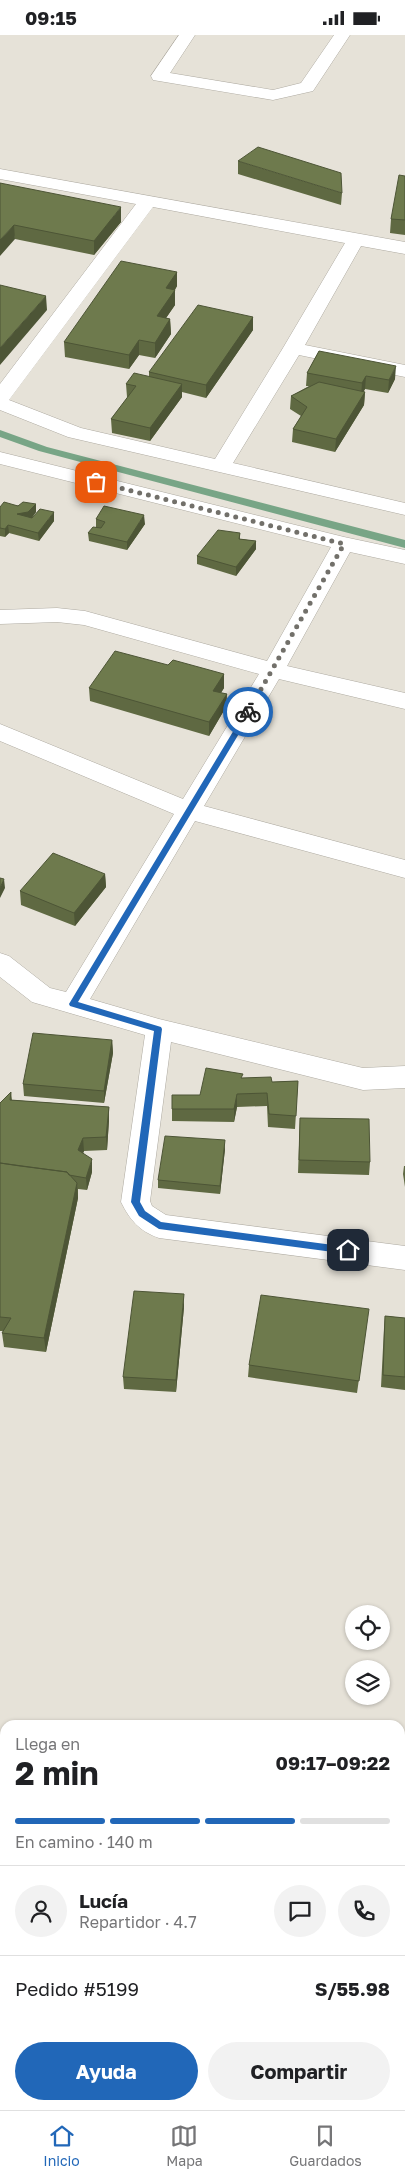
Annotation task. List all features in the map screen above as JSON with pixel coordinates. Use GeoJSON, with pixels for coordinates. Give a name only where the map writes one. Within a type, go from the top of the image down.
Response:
{"type":"FeatureCollection","features":[{"type":"Feature","properties":{"kind":"street"},"geometry":{"type":"LineString","coordinates":[[187,35],[159,76],[273,95],[307,87],[342,35]]}},
{"type":"Feature","properties":{"kind":"street"},"geometry":{"type":"LineString","coordinates":[[0,174],[405,248]]}},
{"type":"Feature","properties":{"kind":"street"},"geometry":{"type":"LineString","coordinates":[[0,398],[148,201]]}},
{"type":"Feature","properties":{"kind":"street"},"geometry":{"type":"LineString","coordinates":[[220,467],[293,348],[356,239]]}},
{"type":"Feature","properties":{"kind":"street"},"geometry":{"type":"LineString","coordinates":[[293,348],[405,371]]}},
{"type":"Feature","properties":{"kind":"street"},"geometry":{"type":"LineString","coordinates":[[0,403],[76,433],[405,509]]}},
{"type":"Feature","properties":{"kind":"street"},"geometry":{"type":"LineString","coordinates":[[0,458],[344,544],[405,557]]}},
{"type":"Feature","properties":{"kind":"street"},"geometry":{"type":"LineString","coordinates":[[73,1004],[273,670],[344,544]]}},
{"type":"Feature","properties":{"kind":"street"},"geometry":{"type":"LineString","coordinates":[[0,617],[57,615],[85,618],[273,670],[405,701]]}},
{"type":"Feature","properties":{"kind":"street"},"geometry":{"type":"LineString","coordinates":[[0,731],[189,811],[405,869]]}},
{"type":"Feature","properties":{"kind":"street"},"geometry":{"type":"LineString","coordinates":[[0,963],[41,995],[158,1029],[363,1079],[405,1077]]}},
{"type":"Feature","properties":{"kind":"street"},"geometry":{"type":"LineString","coordinates":[[158,1029],[135,1202],[142,1213],[159,1225],[405,1258]]}},
{"type":"Feature","properties":{"kind":"building"},"geometry":{"type":"Polygon","coordinates":[[[258,147],[341,173],[342,193],[238,161],[258,147]]]}},
{"type":"Feature","properties":{"kind":"building"},"geometry":{"type":"Polygon","coordinates":[[[399,175],[405,176],[405,220],[391,219],[399,175]]]}},
{"type":"Feature","properties":{"kind":"building"},"geometry":{"type":"Polygon","coordinates":[[[0,183],[121,207],[94,241],[14,225],[0,240],[0,183]]]}},
{"type":"Feature","properties":{"kind":"building"},"geometry":{"type":"Polygon","coordinates":[[[121,261],[177,272],[166,288],[175,290],[157,316],[170,319],[155,343],[139,340],[129,355],[64,342],[121,261]]]}},
{"type":"Feature","properties":{"kind":"building"},"geometry":{"type":"Polygon","coordinates":[[[0,285],[46,296],[0,348],[0,285]]]}},
{"type":"Feature","properties":{"kind":"building"},"geometry":{"type":"Polygon","coordinates":[[[198,305],[253,317],[206,385],[149,372],[198,305]]]}},
{"type":"Feature","properties":{"kind":"building"},"geometry":{"type":"Polygon","coordinates":[[[319,351],[396,366],[389,380],[366,376],[362,383],[307,373],[319,351]]]}},
{"type":"Feature","properties":{"kind":"building"},"geometry":{"type":"Polygon","coordinates":[[[134,373],[182,384],[150,428],[111,419],[136,386],[126,384],[134,373]]]}},
{"type":"Feature","properties":{"kind":"building"},"geometry":{"type":"Polygon","coordinates":[[[319,382],[365,392],[336,439],[293,429],[307,407],[291,396],[319,382]]]}},
{"type":"Feature","properties":{"kind":"building"},"geometry":{"type":"Polygon","coordinates":[[[4,502],[18,506],[23,502],[36,504],[28,512],[17,514],[32,518],[40,509],[54,512],[38,533],[8,525],[5,529],[0,528],[0,507],[4,502]]]}},
{"type":"Feature","properties":{"kind":"building"},"geometry":{"type":"Polygon","coordinates":[[[104,506],[144,515],[127,542],[88,533],[93,527],[101,528],[105,522],[96,519],[104,506]]]}},
{"type":"Feature","properties":{"kind":"building"},"geometry":{"type":"Polygon","coordinates":[[[218,530],[240,533],[239,539],[256,541],[236,567],[197,556],[218,530]]]}},
{"type":"Feature","properties":{"kind":"building"},"geometry":{"type":"Polygon","coordinates":[[[115,651],[168,665],[173,660],[224,674],[213,691],[227,694],[209,722],[89,688],[115,651]]]}},
{"type":"Feature","properties":{"kind":"building"},"geometry":{"type":"Polygon","coordinates":[[[53,853],[105,874],[74,913],[20,891],[53,853]]]}},
{"type":"Feature","properties":{"kind":"building"},"geometry":{"type":"Polygon","coordinates":[[[0,878],[4,879],[0,888],[0,878]]]}},
{"type":"Feature","properties":{"kind":"building"},"geometry":{"type":"Polygon","coordinates":[[[33,1033],[112,1040],[104,1091],[23,1084],[33,1033]]]}},
{"type":"Feature","properties":{"kind":"building"},"geometry":{"type":"Polygon","coordinates":[[[206,1068],[243,1074],[241,1078],[271,1077],[272,1082],[298,1081],[296,1116],[269,1114],[267,1093],[237,1094],[234,1109],[172,1109],[172,1095],[200,1095],[206,1068]]]}},
{"type":"Feature","properties":{"kind":"building"},"geometry":{"type":"Polygon","coordinates":[[[11,1092],[10,1100],[109,1107],[106,1137],[83,1138],[78,1150],[92,1159],[86,1178],[69,1175],[67,1172],[0,1163],[0,1103],[11,1092]]]}},
{"type":"Feature","properties":{"kind":"building"},"geometry":{"type":"Polygon","coordinates":[[[300,1118],[369,1119],[370,1162],[299,1160],[300,1118]]]}},
{"type":"Feature","properties":{"kind":"building"},"geometry":{"type":"Polygon","coordinates":[[[165,1136],[225,1140],[220,1186],[158,1180],[165,1136]]]}},
{"type":"Feature","properties":{"kind":"building"},"geometry":{"type":"Polygon","coordinates":[[[0,1163],[67,1172],[77,1183],[44,1338],[2,1333],[11,1318],[0,1317],[0,1163]]]}},
{"type":"Feature","properties":{"kind":"building"},"geometry":{"type":"Polygon","coordinates":[[[134,1291],[184,1294],[176,1380],[123,1377],[134,1291]]]}},
{"type":"Feature","properties":{"kind":"building"},"geometry":{"type":"Polygon","coordinates":[[[261,1295],[369,1309],[359,1381],[249,1365],[261,1295]]]}},
{"type":"Feature","properties":{"kind":"building"},"geometry":{"type":"Polygon","coordinates":[[[385,1316],[405,1318],[405,1377],[383,1375],[385,1316]]]}},
{"type":"Feature","properties":{"kind":"waterway"},"geometry":{"type":"LineString","coordinates":[[0,433],[43,449],[405,544]]}},
{"type":"Feature","properties":{"kind":"way so far"},"geometry":{"type":"LineString","coordinates":[[96,482],[344,544],[248,712]]}},
{"type":"Feature","properties":{"kind":"route"},"geometry":{"type":"LineString","coordinates":[[248,712],[73,1004],[158,1029],[135,1202],[142,1213],[159,1225],[348,1250]]}}]}
